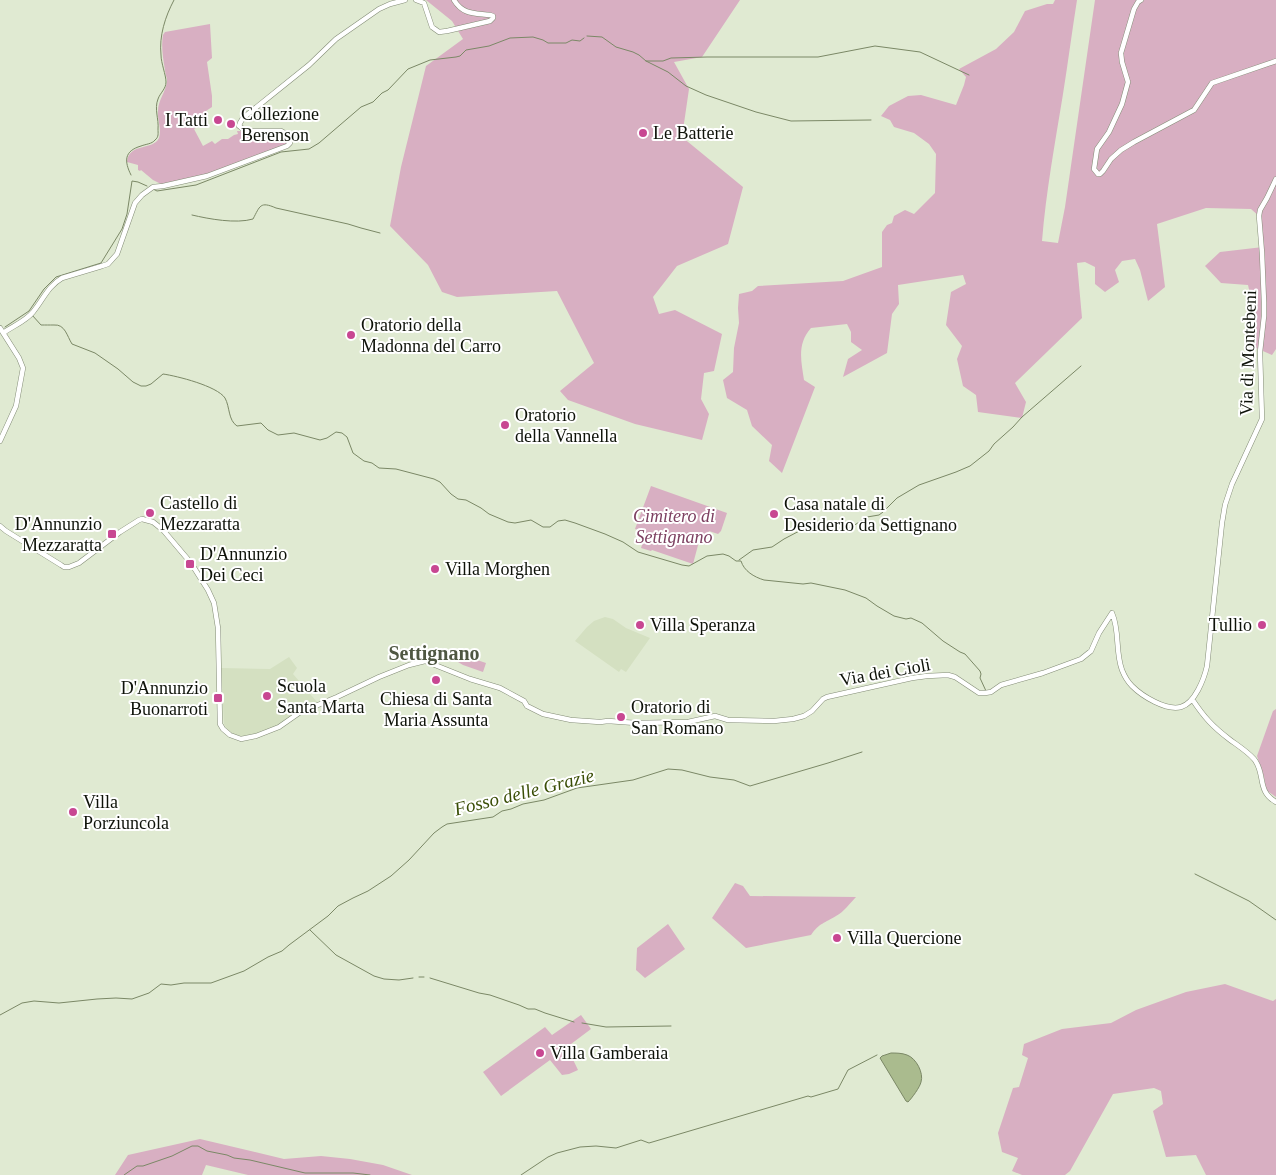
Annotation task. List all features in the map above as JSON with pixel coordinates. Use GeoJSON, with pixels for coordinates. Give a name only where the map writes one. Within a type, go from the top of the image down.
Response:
{"type":"FeatureCollection","features":[{"type":"Feature","properties":{"kind":"street"},"geometry":{"type":"LineString","coordinates":[[0,441],[16,406],[23,368],[2,331],[28,317],[56,281],[108,264],[120,248],[135,203],[153,187],[207,176],[290,144],[288,135],[281,131],[246,131],[239,126],[240,123],[259,104],[309,65],[336,39],[379,9],[405,0]]}},
{"type":"Feature","properties":{"kind":"street"},"geometry":{"type":"LineString","coordinates":[[416,0],[424,3],[432,27],[439,32],[490,21],[493,18],[490,14],[466,12],[454,0]]}},
{"type":"Feature","properties":{"kind":"street"},"geometry":{"type":"LineString","coordinates":[[1141,0],[1134,9],[1121,53],[1128,82],[1119,111],[1109,132],[1097,149],[1094,169],[1098,174],[1122,150],[1194,110],[1212,83],[1276,61]]}},
{"type":"Feature","properties":{"kind":"street","name":"Via di Montebeni"},"geometry":{"type":"LineString","coordinates":[[1192,699],[1202,683],[1207,666],[1225,505],[1232,484],[1262,419],[1260,352],[1264,316],[1263,264],[1258,216],[1276,179]]}},
{"type":"Feature","properties":{"kind":"street","name":"Via dei Cioli"},"geometry":{"type":"LineString","coordinates":[[0,526],[61,566],[66,567],[79,563],[139,520],[153,522],[163,530],[191,563],[214,603],[218,628],[220,724],[230,735],[241,739],[273,730],[299,713],[409,664],[425,660],[463,677],[500,688],[543,714],[577,721],[680,723],[715,716],[728,720],[774,721],[793,719],[804,716],[812,711],[827,697],[904,679],[927,676],[948,675],[955,677],[979,693],[986,693],[992,692],[1001,685],[1043,673],[1081,659],[1091,651],[1099,633],[1112,613],[1117,629],[1118,651],[1122,670],[1131,686],[1144,696],[1173,708],[1180,708],[1192,699]]}},
{"type":"Feature","properties":{"kind":"street"},"geometry":{"type":"LineString","coordinates":[[1192,699],[1204,718],[1255,760],[1264,791],[1276,802]]}},
{"type":"Feature","properties":{"kind":"shaded area"},"geometry":{"type":"Polygon","coordinates":[[[605,617],[613,619],[626,628],[650,638],[626,672],[621,669],[619,672],[575,641],[594,621],[605,617]]]}},
{"type":"Feature","properties":{"kind":"shaded area","name":"Scuola Santa Marta"},"geometry":{"type":"Polygon","coordinates":[[[289,657],[297,668],[293,674],[317,702],[300,710],[274,728],[241,736],[233,734],[224,724],[221,668],[270,669],[289,657]]]}},
{"type":"Feature","properties":{"kind":"shaded area"},"geometry":{"type":"Polygon","coordinates":[[[891,1053],[910,1057],[916,1062],[920,1070],[922,1078],[920,1084],[908,1102],[880,1058],[891,1053]]]}},
{"type":"Feature","properties":{"kind":"green space"},"geometry":{"type":"Polygon","coordinates":[[[426,0],[740,0],[702,57],[674,62],[689,89],[682,137],[743,187],[728,244],[677,266],[653,297],[659,314],[675,310],[722,334],[714,371],[704,373],[701,399],[709,414],[702,440],[635,424],[568,400],[560,391],[594,363],[557,291],[457,297],[442,292],[428,265],[390,226],[401,167],[426,66],[463,39],[452,21],[426,0]]]}},
{"type":"Feature","properties":{"kind":"green space"},"geometry":{"type":"Polygon","coordinates":[[[1055,0],[1077,0],[1048,186],[1042,241],[1058,243],[1065,207],[1095,0],[1276,0],[1276,349],[1272,355],[1256,348],[1250,336],[1255,316],[1248,285],[1221,283],[1205,266],[1220,252],[1263,247],[1260,217],[1251,209],[1206,208],[1157,224],[1165,287],[1148,301],[1140,270],[1135,259],[1122,261],[1115,270],[1119,282],[1105,292],[1095,284],[1095,267],[1085,262],[1077,263],[1082,318],[1015,383],[1026,402],[1022,418],[978,412],[976,395],[963,386],[957,359],[962,346],[946,325],[951,292],[966,284],[963,275],[898,285],[899,304],[892,314],[887,353],[843,377],[848,359],[862,350],[851,342],[851,332],[847,324],[811,328],[807,334],[801,352],[804,380],[815,387],[782,473],[769,461],[772,445],[752,426],[747,410],[727,398],[723,380],[733,372],[734,348],[739,323],[739,294],[752,291],[758,286],[843,281],[882,267],[882,232],[887,225],[892,223],[894,216],[905,210],[914,214],[935,193],[936,154],[929,144],[914,133],[894,127],[890,120],[881,116],[889,106],[908,96],[921,95],[956,105],[966,77],[959,69],[996,49],[1014,32],[1025,11],[1053,4],[1055,0]]]}},
{"type":"Feature","properties":{"kind":"green space"},"geometry":{"type":"Polygon","coordinates":[[[210,24],[212,58],[207,62],[212,107],[206,111],[208,121],[194,129],[203,146],[212,141],[215,144],[222,139],[228,139],[238,134],[237,131],[282,133],[287,136],[288,142],[205,175],[161,184],[141,170],[138,170],[138,165],[127,162],[129,156],[136,149],[152,144],[159,138],[158,107],[167,81],[162,44],[163,35],[165,32],[210,24]]]}},
{"type":"Feature","properties":{"kind":"green space","name":"Cimitero di Settignano"},"geometry":{"type":"Polygon","coordinates":[[[651,486],[727,513],[721,531],[718,534],[709,531],[707,536],[701,534],[693,564],[641,548],[646,533],[635,529],[651,486]]]}},
{"type":"Feature","properties":{"kind":"green space"},"geometry":{"type":"Polygon","coordinates":[[[451,649],[486,663],[483,672],[463,665],[448,656],[451,649]]]}},
{"type":"Feature","properties":{"kind":"green space"},"geometry":{"type":"Polygon","coordinates":[[[1276,709],[1276,797],[1266,790],[1257,756],[1273,711],[1276,709]]]}},
{"type":"Feature","properties":{"kind":"green space"},"geometry":{"type":"Polygon","coordinates":[[[735,883],[743,886],[750,896],[856,897],[842,912],[820,926],[811,935],[746,948],[712,918],[735,883]]]}},
{"type":"Feature","properties":{"kind":"green space"},"geometry":{"type":"Polygon","coordinates":[[[668,924],[685,949],[645,978],[636,970],[637,948],[668,924]]]}},
{"type":"Feature","properties":{"kind":"green space"},"geometry":{"type":"Polygon","coordinates":[[[1225,984],[1273,1001],[1276,999],[1276,1175],[1206,1175],[1196,1155],[1166,1157],[1153,1111],[1163,1104],[1161,1091],[1154,1088],[1113,1094],[1070,1171],[1065,1175],[1022,1175],[1012,1171],[1018,1158],[1002,1152],[998,1133],[1013,1088],[1019,1087],[1028,1058],[1022,1055],[1024,1044],[1062,1029],[1111,1023],[1136,1010],[1186,992],[1225,984]]]}},
{"type":"Feature","properties":{"kind":"green space","name":"Villa Gamberaia"},"geometry":{"type":"Polygon","coordinates":[[[581,1015],[591,1029],[567,1047],[578,1070],[562,1075],[550,1060],[501,1096],[483,1072],[545,1027],[552,1035],[581,1015]]]}},
{"type":"Feature","properties":{"kind":"green space"},"geometry":{"type":"Polygon","coordinates":[[[200,1139],[284,1159],[321,1156],[350,1159],[383,1165],[412,1175],[248,1175],[206,1165],[202,1175],[115,1175],[128,1155],[200,1139]]]}},
{"type":"Feature","properties":{"kind":"waterway"},"geometry":{"type":"LineString","coordinates":[[131,175],[127,165],[127,157],[131,151],[152,142],[158,136],[157,103],[166,82],[161,58],[161,41],[165,20],[174,0]]}},
{"type":"Feature","properties":{"kind":"waterway"},"geometry":{"type":"LineString","coordinates":[[587,36],[602,37],[616,47],[639,55],[646,61],[668,72],[686,86],[756,112],[791,121],[871,120]]}},
{"type":"Feature","properties":{"kind":"waterway"},"geometry":{"type":"LineString","coordinates":[[153,189],[157,191],[196,185],[281,152],[309,149],[319,143],[361,107],[373,102],[388,90],[408,69],[430,60],[460,56],[466,50],[489,46],[510,38],[533,37],[548,43],[566,43],[572,40],[580,41],[584,38]]}},
{"type":"Feature","properties":{"kind":"waterway"},"geometry":{"type":"LineString","coordinates":[[646,61],[707,57],[818,57],[875,46],[920,52],[969,75]]}},
{"type":"Feature","properties":{"kind":"waterway"},"geometry":{"type":"LineString","coordinates":[[5,327],[29,311],[44,289],[56,277],[101,263],[122,229],[127,214],[132,181],[147,186]]}},
{"type":"Feature","properties":{"kind":"waterway"},"geometry":{"type":"LineString","coordinates":[[192,215],[239,221],[253,219],[259,208],[267,205],[380,233]]}},
{"type":"Feature","properties":{"kind":"waterway"},"geometry":{"type":"LineString","coordinates":[[32,315],[41,325],[61,326],[72,344],[95,353],[141,386],[151,384],[163,374],[196,382],[214,389],[225,398],[232,420],[237,426],[261,423],[268,430],[278,435],[294,433],[320,440],[336,432],[342,433],[347,437],[353,453],[364,461],[372,463],[379,468],[396,469],[434,479],[440,482],[458,499],[466,500],[489,514],[508,522],[515,523],[531,520],[543,527],[550,527],[558,521],[565,520],[605,534],[623,542],[638,552],[682,565],[689,566],[707,556],[723,554],[736,561],[741,561],[744,568],[750,573],[764,580],[803,584],[811,583],[845,590],[866,598],[894,616],[906,619],[911,618],[922,623],[943,641],[965,654],[980,671],[980,678],[986,691]]}},
{"type":"Feature","properties":{"kind":"waterway"},"geometry":{"type":"LineString","coordinates":[[739,560],[753,550],[772,547],[807,527],[824,530],[850,528],[867,517],[879,515],[897,498],[919,485],[970,466],[989,451],[1022,417],[1081,366]]}},
{"type":"Feature","properties":{"kind":"waterway","name":"Fosso delle Grazie"},"geometry":{"type":"LineString","coordinates":[[0,1015],[22,1003],[34,1001],[59,1003],[116,998],[132,999],[149,993],[161,984],[211,983],[244,971],[282,951],[328,916],[338,906],[368,891],[391,876],[434,833],[447,824],[493,817],[502,811],[544,800],[577,788],[633,780],[668,769],[734,780],[750,786],[862,752]]}},
{"type":"Feature","properties":{"kind":"waterway"},"geometry":{"type":"LineString","coordinates":[[1195,874],[1249,901],[1276,920]]}},
{"type":"Feature","properties":{"kind":"waterway"},"geometry":{"type":"LineString","coordinates":[[310,930],[336,955],[374,976],[399,980],[413,978]]}},
{"type":"Feature","properties":{"kind":"waterway"},"geometry":{"type":"LineString","coordinates":[[419,977],[424,977]]}},
{"type":"Feature","properties":{"kind":"waterway"},"geometry":{"type":"LineString","coordinates":[[430,978],[574,1022]]}},
{"type":"Feature","properties":{"kind":"waterway"},"geometry":{"type":"LineString","coordinates":[[582,1023],[606,1027],[671,1026]]}},
{"type":"Feature","properties":{"kind":"waterway"},"geometry":{"type":"LineString","coordinates":[[521,1175],[557,1153],[580,1147],[616,1148],[641,1140],[649,1143],[808,1096],[811,1097],[838,1089],[848,1070],[877,1055]]}},
{"type":"Feature","properties":{"kind":"waterway"},"geometry":{"type":"LineString","coordinates":[[124,1175],[137,1166],[143,1166],[172,1156],[192,1146],[198,1146],[207,1151],[234,1158],[305,1173],[370,1175]]}},
{"type":"Feature","properties":{"kind":"place","name":"I Tatti"},"geometry":{"type":"Point","coordinates":[218,120]}},
{"type":"Feature","properties":{"kind":"place","name":"Collezione Berenson"},"geometry":{"type":"Point","coordinates":[231,124]}},
{"type":"Feature","properties":{"kind":"place","name":"Le Batterie"},"geometry":{"type":"Point","coordinates":[643,133]}},
{"type":"Feature","properties":{"kind":"place","name":"Oratorio della Madonna del Carro"},"geometry":{"type":"Point","coordinates":[351,335]}},
{"type":"Feature","properties":{"kind":"place","name":"Oratorio della Vannella"},"geometry":{"type":"Point","coordinates":[505,425]}},
{"type":"Feature","properties":{"kind":"place","name":"Castello di Mezzaratta"},"geometry":{"type":"Point","coordinates":[150,513]}},
{"type":"Feature","properties":{"kind":"place","name":"Casa natale di Desiderio da Settignano"},"geometry":{"type":"Point","coordinates":[774,514]}},
{"type":"Feature","properties":{"kind":"place","name":"D'Annunzio Mezzaratta"},"geometry":{"type":"Point","coordinates":[112,534]}},
{"type":"Feature","properties":{"kind":"place","name":"D'Annunzio Dei Ceci"},"geometry":{"type":"Point","coordinates":[190,564]}},
{"type":"Feature","properties":{"kind":"place","name":"Villa Morghen"},"geometry":{"type":"Point","coordinates":[435,569]}},
{"type":"Feature","properties":{"kind":"place","name":"Villa Speranza"},"geometry":{"type":"Point","coordinates":[640,625]}},
{"type":"Feature","properties":{"kind":"place","name":"Tullio"},"geometry":{"type":"Point","coordinates":[1262,625]}},
{"type":"Feature","properties":{"kind":"place","name":"Chiesa di Santa Maria Assunta"},"geometry":{"type":"Point","coordinates":[436,680]}},
{"type":"Feature","properties":{"kind":"place","name":"Scuola Santa Marta"},"geometry":{"type":"Point","coordinates":[267,696]}},
{"type":"Feature","properties":{"kind":"place","name":"D'Annunzio Buonarroti"},"geometry":{"type":"Point","coordinates":[218,698]}},
{"type":"Feature","properties":{"kind":"place","name":"Oratorio di San Romano"},"geometry":{"type":"Point","coordinates":[621,717]}},
{"type":"Feature","properties":{"kind":"place","name":"Villa Porziuncola"},"geometry":{"type":"Point","coordinates":[73,812]}},
{"type":"Feature","properties":{"kind":"place","name":"Villa Quercione"},"geometry":{"type":"Point","coordinates":[837,938]}},
{"type":"Feature","properties":{"kind":"place","name":"Villa Gamberaia"},"geometry":{"type":"Point","coordinates":[540,1053]}},
{"type":"Feature","properties":{"kind":"district","name":"Settignano"},"geometry":{"type":"Point","coordinates":[434,653]}}]}
